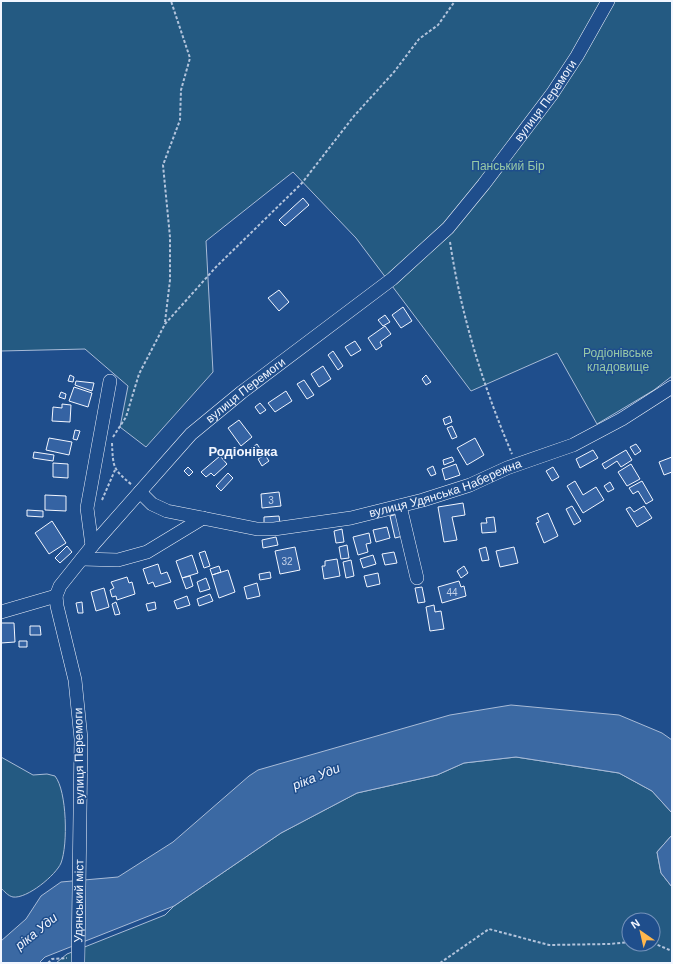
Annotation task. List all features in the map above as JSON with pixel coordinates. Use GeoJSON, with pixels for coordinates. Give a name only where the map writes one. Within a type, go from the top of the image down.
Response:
{"type":"FeatureCollection","features":[{"type":"Feature","properties":{"kind":"street","name":"вулиця Перемоги"},"geometry":{"type":"LineString","coordinates":[[80,850],[81,739],[75,680],[56,596],[60,586],[92,546],[182,443],[201,425],[392,279],[448,228],[484,184],[552,94],[580,50],[608,1]]}},
{"type":"Feature","properties":{"kind":"street"},"geometry":{"type":"LineString","coordinates":[[92,546],[87,508],[110,380]]}},
{"type":"Feature","properties":{"kind":"street","name":"вулиця Удянська Набережна"},"geometry":{"type":"LineString","coordinates":[[140,492],[152,504],[167,511],[257,529],[274,529],[351,518],[400,506],[470,485],[516,464],[573,445],[622,419],[672,387]]}},
{"type":"Feature","properties":{"kind":"street"},"geometry":{"type":"LineString","coordinates":[[400,506],[417,578]]}},
{"type":"Feature","properties":{"kind":"street"},"geometry":{"type":"LineString","coordinates":[[82,558],[118,560],[147,552],[203,518]]}},
{"type":"Feature","properties":{"kind":"street"},"geometry":{"type":"LineString","coordinates":[[1,612],[56,596]]}},
{"type":"Feature","properties":{"kind":"street","name":"Удянський міст"},"geometry":{"type":"LineString","coordinates":[[78,957],[80,850]]}},
{"type":"Feature","properties":{"kind":"path"},"geometry":{"type":"LineString","coordinates":[[165,324],[170,280],[170,237],[163,165],[180,120],[181,90],[190,58],[171,1]]}},
{"type":"Feature","properties":{"kind":"path"},"geometry":{"type":"LineString","coordinates":[[140,492],[115,470],[112,459],[112,438],[126,417],[139,374],[165,324],[216,268],[302,183],[354,116],[394,72],[419,39],[438,25],[455,1]]}},
{"type":"Feature","properties":{"kind":"path"},"geometry":{"type":"LineString","coordinates":[[448,228],[464,316],[497,420],[516,464]]}},
{"type":"Feature","properties":{"kind":"path"},"geometry":{"type":"LineString","coordinates":[[100,504],[115,470]]}},
{"type":"Feature","properties":{"kind":"path"},"geometry":{"type":"LineString","coordinates":[[440,963],[489,929],[549,945],[621,943]]}},
{"type":"Feature","properties":{"kind":"path"},"geometry":{"type":"LineString","coordinates":[[661,946],[672,951]]}},
{"type":"Feature","properties":{"kind":"path"},"geometry":{"type":"LineString","coordinates":[[48,963],[52,959],[78,957]]}},
{"type":"Feature","properties":{"kind":"green space","name":"Панський Бір"},"geometry":{"type":"Polygon","coordinates":[[[1,1],[672,1],[672,376],[654,390],[597,424],[557,353],[471,391],[356,238],[293,172],[206,241],[213,372],[146,447],[120,427],[128,386],[85,349],[1,351],[1,1]]]}},
{"type":"Feature","properties":{"kind":"green space"},"geometry":{"type":"Polygon","coordinates":[[[1,757],[33,775],[47,774],[55,776],[59,783],[64,805],[65,844],[61,863],[47,880],[33,890],[19,897],[11,896],[1,888],[1,757]]]}},
{"type":"Feature","properties":{"kind":"green space"},"geometry":{"type":"Polygon","coordinates":[[[516,757],[619,773],[652,791],[672,813],[672,835],[657,852],[661,873],[672,887],[672,963],[56,963],[67,954],[165,915],[174,906],[281,833],[357,793],[437,775],[464,763],[516,757]]]}},
{"type":"Feature","properties":{"kind":"water","name":"ріка Уди"},"geometry":{"type":"Polygon","coordinates":[[[511,705],[619,715],[662,733],[672,740],[672,813],[652,791],[619,773],[516,757],[464,763],[437,775],[357,793],[281,833],[174,906],[45,957],[39,963],[1,963],[1,941],[26,919],[41,896],[61,882],[118,877],[173,842],[249,776],[258,770],[450,715],[511,705]]]}},
{"type":"Feature","properties":{"kind":"water"},"geometry":{"type":"Polygon","coordinates":[[[672,835],[672,887],[661,873],[657,852],[672,835]]]}},
{"type":"Feature","properties":{"kind":"building"},"geometry":{"type":"Polygon","coordinates":[[[303,198],[309,205],[285,226],[279,220],[303,198]]]}},
{"type":"Feature","properties":{"kind":"building"},"geometry":{"type":"Polygon","coordinates":[[[279,290],[289,302],[279,311],[268,298],[279,290]]]}},
{"type":"Feature","properties":{"kind":"building"},"geometry":{"type":"Polygon","coordinates":[[[403,307],[412,321],[401,328],[392,315],[403,307]]]}},
{"type":"Feature","properties":{"kind":"building"},"geometry":{"type":"Polygon","coordinates":[[[385,315],[390,322],[383,326],[378,320],[385,315]]]}},
{"type":"Feature","properties":{"kind":"building"},"geometry":{"type":"Polygon","coordinates":[[[385,326],[391,334],[380,342],[382,346],[376,350],[368,338],[385,326]]]}},
{"type":"Feature","properties":{"kind":"building"},"geometry":{"type":"Polygon","coordinates":[[[355,341],[361,350],[351,356],[345,347],[355,341]]]}},
{"type":"Feature","properties":{"kind":"building"},"geometry":{"type":"Polygon","coordinates":[[[333,351],[343,366],[338,370],[328,355],[333,351]]]}},
{"type":"Feature","properties":{"kind":"building"},"geometry":{"type":"Polygon","coordinates":[[[323,366],[331,379],[319,387],[311,374],[323,366]]]}},
{"type":"Feature","properties":{"kind":"building"},"geometry":{"type":"Polygon","coordinates":[[[70,375],[74,377],[73,382],[68,381],[70,375]]]}},
{"type":"Feature","properties":{"kind":"building"},"geometry":{"type":"Polygon","coordinates":[[[426,375],[431,382],[426,385],[422,379],[426,375]]]}},
{"type":"Feature","properties":{"kind":"building"},"geometry":{"type":"Polygon","coordinates":[[[304,380],[314,395],[307,399],[297,384],[304,380]]]}},
{"type":"Feature","properties":{"kind":"building"},"geometry":{"type":"Polygon","coordinates":[[[76,381],[94,383],[92,391],[75,385],[76,381]]]}},
{"type":"Feature","properties":{"kind":"building"},"geometry":{"type":"Polygon","coordinates":[[[74,387],[92,393],[88,407],[69,401],[74,387]]]}},
{"type":"Feature","properties":{"kind":"building"},"geometry":{"type":"Polygon","coordinates":[[[286,391],[292,401],[275,412],[268,403],[286,391]]]}},
{"type":"Feature","properties":{"kind":"building"},"geometry":{"type":"Polygon","coordinates":[[[61,392],[66,394],[65,399],[59,397],[61,392]]]}},
{"type":"Feature","properties":{"kind":"building"},"geometry":{"type":"Polygon","coordinates":[[[260,403],[266,410],[260,414],[255,407],[260,403]]]}},
{"type":"Feature","properties":{"kind":"building"},"geometry":{"type":"Polygon","coordinates":[[[62,404],[71,405],[70,422],[52,421],[53,407],[62,408],[62,404]]]}},
{"type":"Feature","properties":{"kind":"building"},"geometry":{"type":"Polygon","coordinates":[[[450,416],[452,422],[445,425],[443,419],[450,416]]]}},
{"type":"Feature","properties":{"kind":"building"},"geometry":{"type":"Polygon","coordinates":[[[239,420],[252,437],[241,446],[228,428],[239,420]]]}},
{"type":"Feature","properties":{"kind":"building"},"geometry":{"type":"Polygon","coordinates":[[[452,426],[457,437],[452,439],[447,428],[452,426]]]}},
{"type":"Feature","properties":{"kind":"building"},"geometry":{"type":"Polygon","coordinates":[[[75,430],[80,431],[77,440],[73,439],[75,430]]]}},
{"type":"Feature","properties":{"kind":"building"},"geometry":{"type":"Polygon","coordinates":[[[49,438],[72,442],[69,455],[46,450],[49,438]]]}},
{"type":"Feature","properties":{"kind":"building"},"geometry":{"type":"Polygon","coordinates":[[[475,438],[484,455],[467,465],[457,448],[475,438]]]}},
{"type":"Feature","properties":{"kind":"building"},"geometry":{"type":"Polygon","coordinates":[[[257,444],[261,450],[254,455],[250,449],[257,444]]]}},
{"type":"Feature","properties":{"kind":"building"},"geometry":{"type":"Polygon","coordinates":[[[636,444],[641,451],[635,455],[630,447],[636,444]]]}},
{"type":"Feature","properties":{"kind":"building"},"geometry":{"type":"Polygon","coordinates":[[[593,450],[598,458],[580,468],[576,459],[593,450]]]}},
{"type":"Feature","properties":{"kind":"building"},"geometry":{"type":"Polygon","coordinates":[[[626,450],[632,460],[621,467],[617,461],[605,469],[602,464],[626,450]]]}},
{"type":"Feature","properties":{"kind":"building"},"geometry":{"type":"Polygon","coordinates":[[[34,452],[54,455],[53,461],[33,458],[34,452]]]}},
{"type":"Feature","properties":{"kind":"building"},"geometry":{"type":"Polygon","coordinates":[[[265,455],[269,461],[262,466],[258,459],[265,455]]]}},
{"type":"Feature","properties":{"kind":"building"},"geometry":{"type":"Polygon","coordinates":[[[220,456],[227,464],[214,476],[211,473],[206,477],[201,472],[220,456]]]}},
{"type":"Feature","properties":{"kind":"building"},"geometry":{"type":"Polygon","coordinates":[[[452,457],[454,461],[444,465],[443,460],[452,457]]]}},
{"type":"Feature","properties":{"kind":"building"},"geometry":{"type":"Polygon","coordinates":[[[672,457],[672,472],[664,475],[659,462],[672,457]]]}},
{"type":"Feature","properties":{"kind":"building"},"geometry":{"type":"Polygon","coordinates":[[[53,463],[68,464],[68,478],[53,477],[53,463]]]}},
{"type":"Feature","properties":{"kind":"building"},"geometry":{"type":"Polygon","coordinates":[[[456,464],[460,475],[445,480],[442,469],[456,464]]]}},
{"type":"Feature","properties":{"kind":"building"},"geometry":{"type":"Polygon","coordinates":[[[631,464],[640,479],[627,486],[618,472],[631,464]]]}},
{"type":"Feature","properties":{"kind":"building"},"geometry":{"type":"Polygon","coordinates":[[[433,466],[436,474],[431,476],[427,469],[433,466]]]}},
{"type":"Feature","properties":{"kind":"building"},"geometry":{"type":"Polygon","coordinates":[[[188,467],[193,472],[189,476],[184,471],[188,467]]]}},
{"type":"Feature","properties":{"kind":"building"},"geometry":{"type":"Polygon","coordinates":[[[553,467],[559,477],[552,481],[546,471],[553,467]]]}},
{"type":"Feature","properties":{"kind":"building"},"geometry":{"type":"Polygon","coordinates":[[[228,473],[233,478],[221,491],[216,486],[228,473]]]}},
{"type":"Feature","properties":{"kind":"building"},"geometry":{"type":"Polygon","coordinates":[[[575,481],[583,495],[596,487],[604,500],[583,513],[567,486],[575,481]]]}},
{"type":"Feature","properties":{"kind":"building"},"geometry":{"type":"Polygon","coordinates":[[[642,481],[653,500],[646,504],[638,491],[633,494],[629,488],[642,481]]]}},
{"type":"Feature","properties":{"kind":"building"},"geometry":{"type":"Polygon","coordinates":[[[610,482],[614,489],[608,492],[604,486],[610,482]]]}},
{"type":"Feature","properties":{"kind":"building"},"geometry":{"type":"Polygon","coordinates":[[[279,492],[281,506],[262,508],[261,494],[279,492]]]}},
{"type":"Feature","properties":{"kind":"building"},"geometry":{"type":"Polygon","coordinates":[[[45,495],[66,496],[66,511],[45,510],[45,495]]]}},
{"type":"Feature","properties":{"kind":"building"},"geometry":{"type":"Polygon","coordinates":[[[463,503],[465,515],[452,517],[457,540],[444,542],[438,507],[463,503]]]}},
{"type":"Feature","properties":{"kind":"building"},"geometry":{"type":"Polygon","coordinates":[[[572,506],[581,521],[574,525],[566,509],[572,506]]]}},
{"type":"Feature","properties":{"kind":"building"},"geometry":{"type":"Polygon","coordinates":[[[644,506],[652,518],[637,527],[626,509],[630,507],[634,512],[644,506]]]}},
{"type":"Feature","properties":{"kind":"building"},"geometry":{"type":"Polygon","coordinates":[[[27,510],[43,511],[43,517],[27,516],[27,510]]]}},
{"type":"Feature","properties":{"kind":"building"},"geometry":{"type":"Polygon","coordinates":[[[548,513],[558,536],[544,543],[536,523],[539,522],[537,518],[548,513]]]}},
{"type":"Feature","properties":{"kind":"building"},"geometry":{"type":"Polygon","coordinates":[[[398,514],[403,536],[395,538],[390,516],[398,514]]]}},
{"type":"Feature","properties":{"kind":"building"},"geometry":{"type":"Polygon","coordinates":[[[279,516],[280,523],[264,524],[264,517],[279,516]]]}},
{"type":"Feature","properties":{"kind":"building"},"geometry":{"type":"Polygon","coordinates":[[[494,517],[496,532],[482,533],[481,523],[487,523],[486,518],[494,517]]]}},
{"type":"Feature","properties":{"kind":"building"},"geometry":{"type":"Polygon","coordinates":[[[52,521],[66,543],[49,554],[35,533],[52,521]]]}},
{"type":"Feature","properties":{"kind":"building"},"geometry":{"type":"Polygon","coordinates":[[[387,527],[390,538],[376,542],[373,530],[387,527]]]}},
{"type":"Feature","properties":{"kind":"building"},"geometry":{"type":"Polygon","coordinates":[[[342,529],[344,542],[336,543],[334,531],[342,529]]]}},
{"type":"Feature","properties":{"kind":"building"},"geometry":{"type":"Polygon","coordinates":[[[369,533],[371,543],[366,544],[368,552],[358,555],[353,537],[369,533]]]}},
{"type":"Feature","properties":{"kind":"building"},"geometry":{"type":"Polygon","coordinates":[[[276,537],[278,545],[263,548],[262,540],[276,537]]]}},
{"type":"Feature","properties":{"kind":"building"},"geometry":{"type":"Polygon","coordinates":[[[347,545],[349,558],[341,559],[339,547],[347,545]]]}},
{"type":"Feature","properties":{"kind":"building"},"geometry":{"type":"Polygon","coordinates":[[[67,546],[72,552],[60,563],[55,558],[67,546]]]}},
{"type":"Feature","properties":{"kind":"building"},"geometry":{"type":"Polygon","coordinates":[[[295,547],[300,570],[280,574],[275,551],[295,547]]]}},
{"type":"Feature","properties":{"kind":"building"},"geometry":{"type":"Polygon","coordinates":[[[486,547],[489,560],[482,561],[479,549],[486,547]]]}},
{"type":"Feature","properties":{"kind":"building"},"geometry":{"type":"Polygon","coordinates":[[[514,547],[518,563],[500,567],[496,551],[514,547]]]}},
{"type":"Feature","properties":{"kind":"building"},"geometry":{"type":"Polygon","coordinates":[[[205,551],[210,566],[204,568],[199,553],[205,551]]]}},
{"type":"Feature","properties":{"kind":"building"},"geometry":{"type":"Polygon","coordinates":[[[394,552],[397,563],[385,565],[382,554],[394,552]]]}},
{"type":"Feature","properties":{"kind":"building"},"geometry":{"type":"Polygon","coordinates":[[[192,555],[198,573],[182,578],[176,561],[192,555]]]}},
{"type":"Feature","properties":{"kind":"building"},"geometry":{"type":"Polygon","coordinates":[[[373,555],[376,564],[363,568],[360,559],[373,555]]]}},
{"type":"Feature","properties":{"kind":"building"},"geometry":{"type":"Polygon","coordinates":[[[337,559],[340,576],[324,579],[322,566],[325,566],[325,561],[337,559]]]}},
{"type":"Feature","properties":{"kind":"building"},"geometry":{"type":"Polygon","coordinates":[[[351,560],[354,576],[346,578],[343,562],[351,560]]]}},
{"type":"Feature","properties":{"kind":"building"},"geometry":{"type":"Polygon","coordinates":[[[158,564],[161,574],[167,572],[171,582],[155,587],[153,582],[148,584],[143,569],[158,564]]]}},
{"type":"Feature","properties":{"kind":"building"},"geometry":{"type":"Polygon","coordinates":[[[219,566],[221,572],[212,575],[210,569],[219,566]]]}},
{"type":"Feature","properties":{"kind":"building"},"geometry":{"type":"Polygon","coordinates":[[[464,566],[468,573],[461,578],[457,571],[464,566]]]}},
{"type":"Feature","properties":{"kind":"building"},"geometry":{"type":"Polygon","coordinates":[[[228,570],[235,592],[219,598],[212,575],[228,570]]]}},
{"type":"Feature","properties":{"kind":"building"},"geometry":{"type":"Polygon","coordinates":[[[270,572],[271,578],[260,580],[259,574],[270,572]]]}},
{"type":"Feature","properties":{"kind":"building"},"geometry":{"type":"Polygon","coordinates":[[[378,573],[380,584],[367,587],[364,576],[378,573]]]}},
{"type":"Feature","properties":{"kind":"building"},"geometry":{"type":"Polygon","coordinates":[[[190,576],[193,586],[186,589],[182,578],[190,576]]]}},
{"type":"Feature","properties":{"kind":"building"},"geometry":{"type":"Polygon","coordinates":[[[127,577],[129,583],[132,582],[135,594],[117,600],[116,596],[112,597],[110,590],[114,588],[111,582],[127,577]]]}},
{"type":"Feature","properties":{"kind":"building"},"geometry":{"type":"Polygon","coordinates":[[[206,578],[210,589],[200,592],[197,582],[206,578]]]}},
{"type":"Feature","properties":{"kind":"building"},"geometry":{"type":"Polygon","coordinates":[[[459,581],[461,587],[464,586],[466,596],[442,603],[438,587],[459,581]]]}},
{"type":"Feature","properties":{"kind":"building"},"geometry":{"type":"Polygon","coordinates":[[[257,583],[260,596],[247,599],[244,587],[257,583]]]}},
{"type":"Feature","properties":{"kind":"building"},"geometry":{"type":"Polygon","coordinates":[[[422,587],[425,602],[418,603],[415,588],[422,587]]]}},
{"type":"Feature","properties":{"kind":"building"},"geometry":{"type":"Polygon","coordinates":[[[104,588],[109,607],[96,611],[91,592],[104,588]]]}},
{"type":"Feature","properties":{"kind":"building"},"geometry":{"type":"Polygon","coordinates":[[[210,594],[213,601],[199,606],[197,599],[210,594]]]}},
{"type":"Feature","properties":{"kind":"building"},"geometry":{"type":"Polygon","coordinates":[[[187,596],[190,605],[177,609],[174,601],[187,596]]]}},
{"type":"Feature","properties":{"kind":"building"},"geometry":{"type":"Polygon","coordinates":[[[82,602],[83,613],[78,613],[76,603],[82,602]]]}},
{"type":"Feature","properties":{"kind":"building"},"geometry":{"type":"Polygon","coordinates":[[[116,602],[120,614],[115,615],[112,604],[116,602]]]}},
{"type":"Feature","properties":{"kind":"building"},"geometry":{"type":"Polygon","coordinates":[[[155,602],[156,609],[148,611],[146,604],[155,602]]]}},
{"type":"Feature","properties":{"kind":"building"},"geometry":{"type":"Polygon","coordinates":[[[434,605],[435,612],[441,611],[444,629],[430,631],[426,607],[434,605]]]}},
{"type":"Feature","properties":{"kind":"building"},"geometry":{"type":"Polygon","coordinates":[[[1,623],[14,623],[15,642],[1,643],[1,623]]]}},
{"type":"Feature","properties":{"kind":"building"},"geometry":{"type":"Polygon","coordinates":[[[30,626],[40,626],[41,635],[30,635],[30,626]]]}},
{"type":"Feature","properties":{"kind":"building"},"geometry":{"type":"Polygon","coordinates":[[[19,641],[27,641],[27,647],[19,647],[19,641]]]}},
{"type":"Feature","properties":{"kind":"district","name":"Родіонівка"},"geometry":{"type":"Point","coordinates":[243,451]}},
{"type":"Feature","properties":{"kind":"park label","name":"Родіонівське кладовище"},"geometry":{"type":"Point","coordinates":[618,360]}}]}
